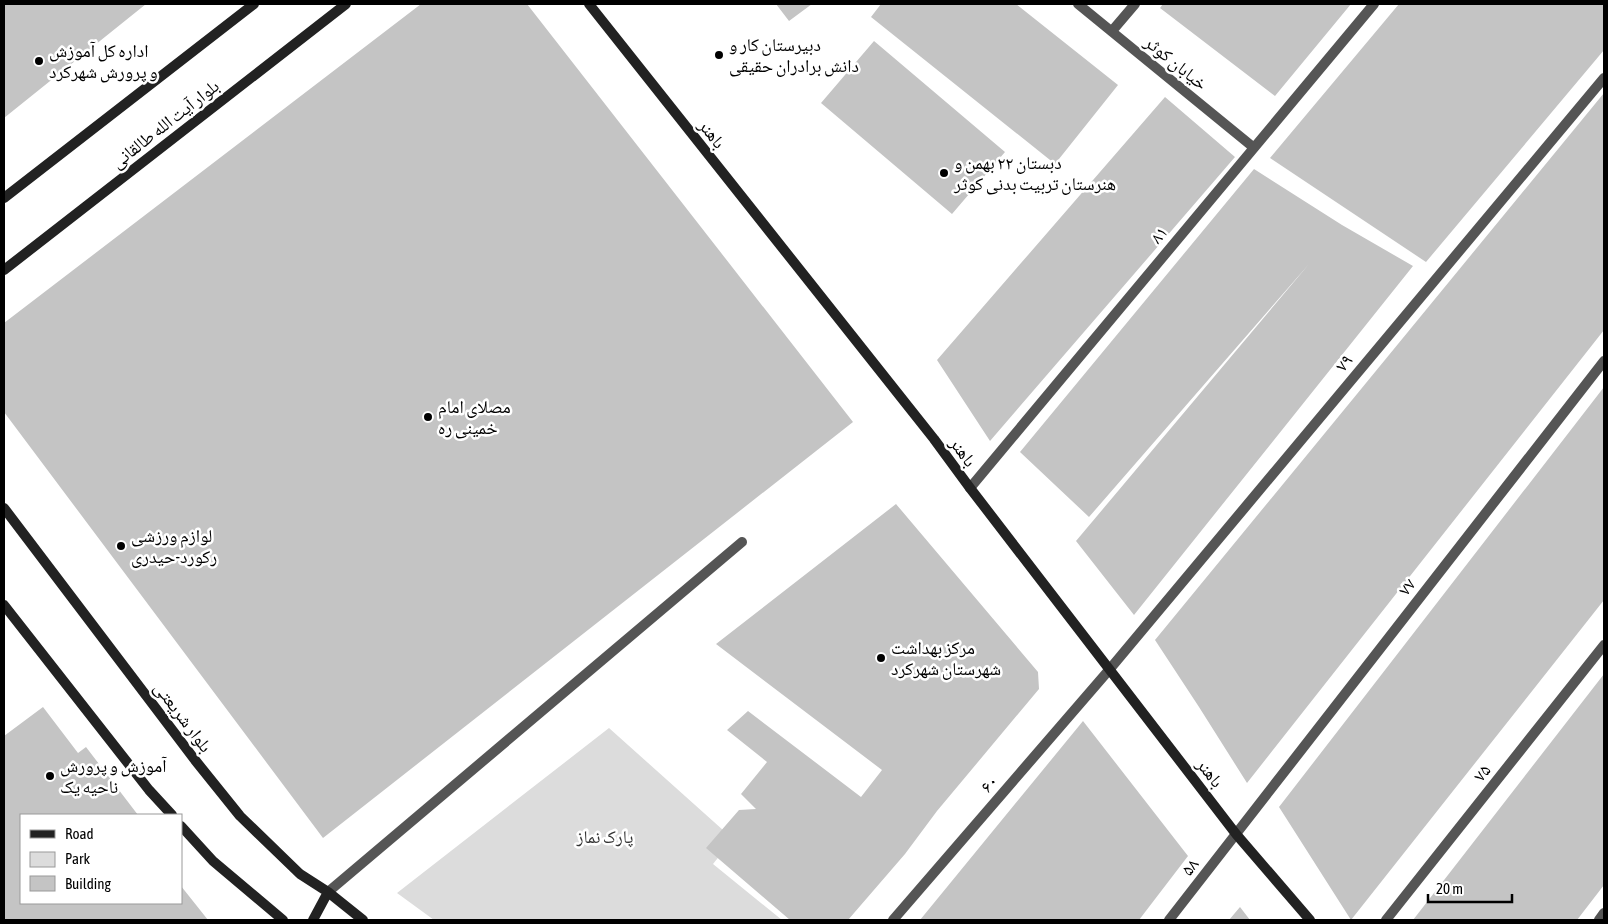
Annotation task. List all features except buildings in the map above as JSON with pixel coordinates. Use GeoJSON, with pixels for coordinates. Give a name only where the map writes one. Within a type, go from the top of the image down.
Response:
{"type":"FeatureCollection","features":[{"type":"Feature","properties":{"kind":"main road"},"geometry":{"type":"LineString","coordinates":[[4,198],[254,4]]}},
{"type":"Feature","properties":{"kind":"main road","name":"بلوار آیت الله طالقانی"},"geometry":{"type":"LineString","coordinates":[[4,270],[346,4]]}},
{"type":"Feature","properties":{"kind":"main road","name":"باهنر"},"geometry":{"type":"LineString","coordinates":[[589,4],[934,439],[1236,834],[1310,920]]}},
{"type":"Feature","properties":{"kind":"main road","name":"بلوار شریعتی"},"geometry":{"type":"LineString","coordinates":[[4,508],[195,760],[240,816],[300,874],[328,892],[363,920]]}},
{"type":"Feature","properties":{"kind":"main road"},"geometry":{"type":"LineString","coordinates":[[4,606],[148,790],[171,814]]}},
{"type":"Feature","properties":{"kind":"main road"},"geometry":{"type":"LineString","coordinates":[[182,827],[213,861],[283,920]]}},
{"type":"Feature","properties":{"kind":"main road"},"geometry":{"type":"LineString","coordinates":[[313,920],[328,892]]}},
{"type":"Feature","properties":{"kind":"street","name":"خیابان کوثر"},"geometry":{"type":"LineString","coordinates":[[1078,4],[1253,147]]}},
{"type":"Feature","properties":{"kind":"street"},"geometry":{"type":"LineString","coordinates":[[1112,31],[1135,4]]}},
{"type":"Feature","properties":{"kind":"street","name":"۸۱"},"geometry":{"type":"LineString","coordinates":[[970,488],[1374,4]]}},
{"type":"Feature","properties":{"kind":"street","name":"۷۹"},"geometry":{"type":"LineString","coordinates":[[1109,670],[1604,78]]}},
{"type":"Feature","properties":{"kind":"street","name":"۷۷"},"geometry":{"type":"LineString","coordinates":[[1236,834],[1604,361]]}},
{"type":"Feature","properties":{"kind":"street"},"geometry":{"type":"LineString","coordinates":[[328,892],[742,542]]}},
{"type":"Feature","properties":{"kind":"street","name":"۷۵"},"geometry":{"type":"LineString","coordinates":[[1386,920],[1604,645]]}},
{"type":"Feature","properties":{"kind":"street","name":"۶۰"},"geometry":{"type":"LineString","coordinates":[[893,920],[1109,670]]}},
{"type":"Feature","properties":{"kind":"street","name":"۵۸"},"geometry":{"type":"LineString","coordinates":[[1169,920],[1236,834]]}},
{"type":"Feature","properties":{"kind":"street"},"geometry":{"type":"LineString","coordinates":[[1599,920],[1604,913]]}},
{"type":"Feature","properties":{"kind":"green space","name":"پارک نماز"},"geometry":{"type":"Polygon","coordinates":[[[609,728],[733,839],[713,864],[782,920],[434,920],[397,893],[609,728]]]}},
{"type":"Feature","properties":{"kind":"place","name":"دبیرستان کار و دانش برادران حقیقی"},"geometry":{"type":"Point","coordinates":[719,55]}},
{"type":"Feature","properties":{"kind":"place","name":"اداره کل آموزش و پرورش شهرکرد"},"geometry":{"type":"Point","coordinates":[39,61]}},
{"type":"Feature","properties":{"kind":"place","name":"دبستان ۲۲ بهمن و هنرستان تربیت بدنی کوثر"},"geometry":{"type":"Point","coordinates":[944,173]}},
{"type":"Feature","properties":{"kind":"place","name":"مصلای امام خمینی ره"},"geometry":{"type":"Point","coordinates":[428,417]}},
{"type":"Feature","properties":{"kind":"place","name":"لوازم ورزشی رکورد-حیدری"},"geometry":{"type":"Point","coordinates":[121,546]}},
{"type":"Feature","properties":{"kind":"place","name":"مرکز بهداشت شهرستان شهرکرد"},"geometry":{"type":"Point","coordinates":[881,658]}},
{"type":"Feature","properties":{"kind":"place","name":"آموزش و پرورش ناحیه یک"},"geometry":{"type":"Point","coordinates":[50,776]}}]}
